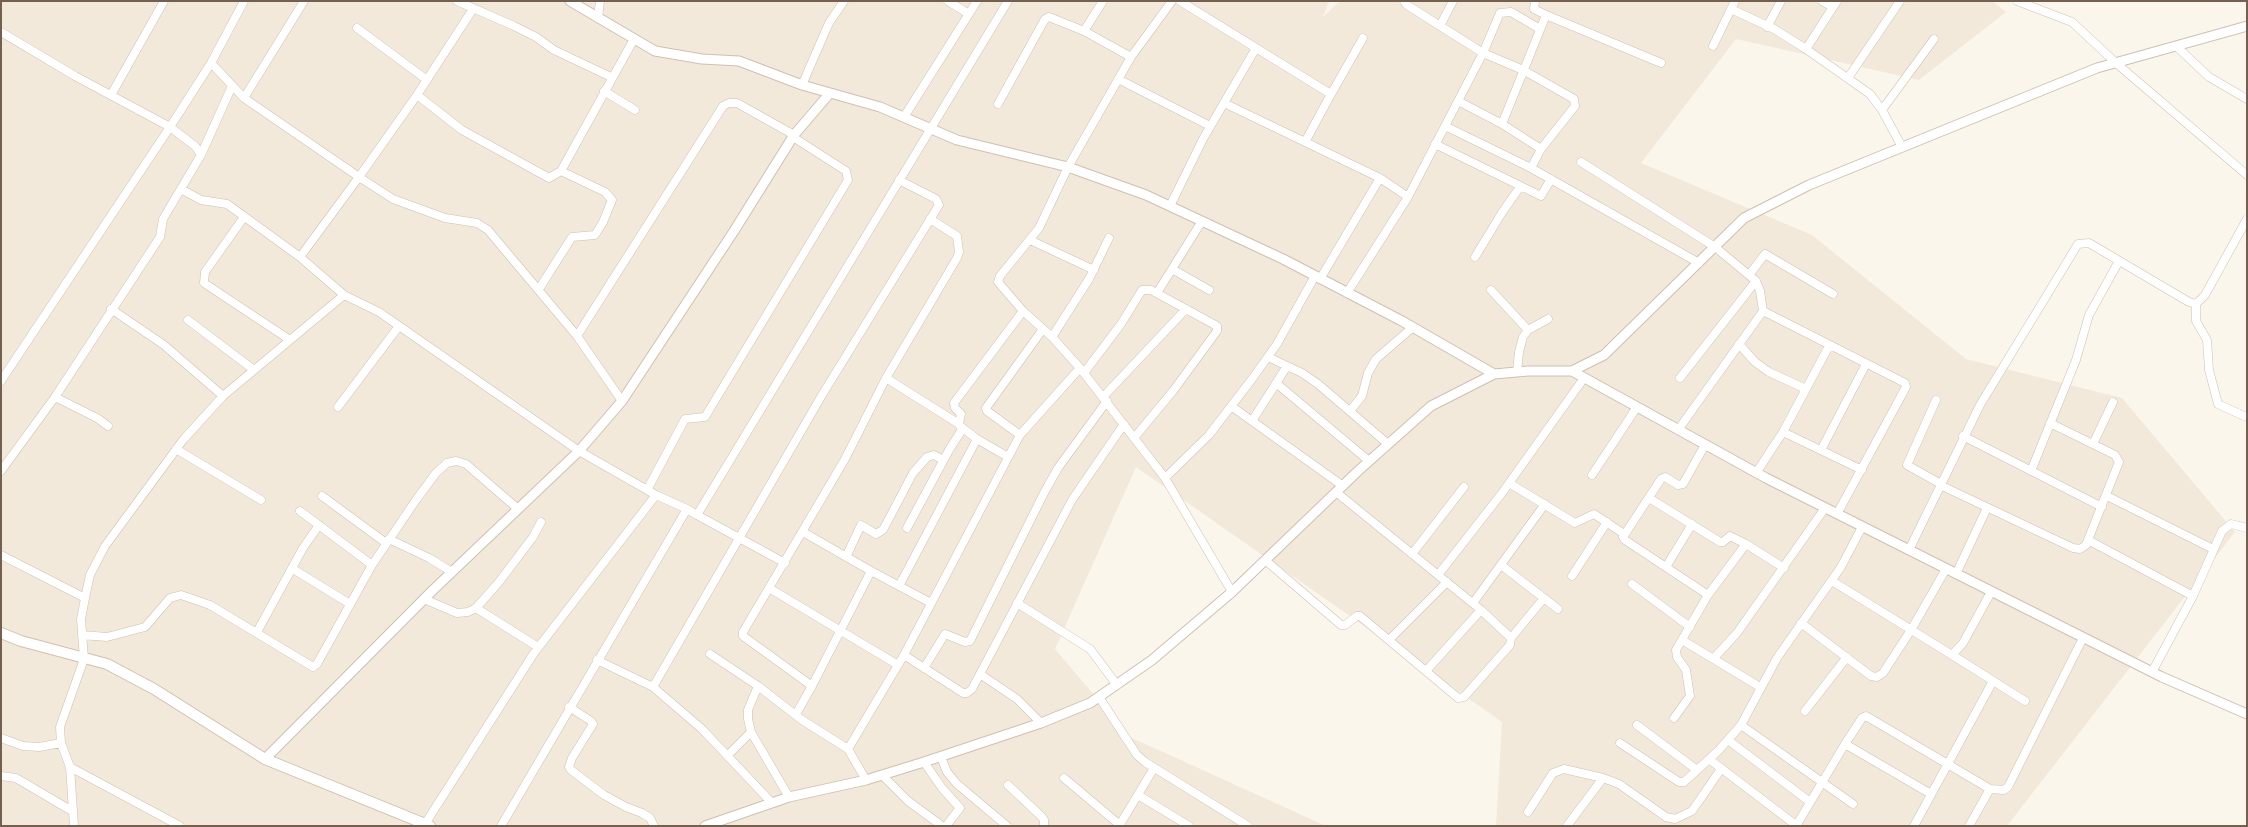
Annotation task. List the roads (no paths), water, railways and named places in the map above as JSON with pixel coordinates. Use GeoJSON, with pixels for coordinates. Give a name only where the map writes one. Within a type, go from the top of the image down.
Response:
{"type":"FeatureCollection","features":[{"type":"Feature","properties":{"kind":"main road"},"geometry":{"type":"LineString","coordinates":[[1,633],[21,641],[107,664],[129,674],[265,759],[428,825]]}},
{"type":"Feature","properties":{"kind":"street"},"geometry":{"type":"LineString","coordinates":[[111,95],[164,1]]}},
{"type":"Feature","properties":{"kind":"street"},"geometry":{"type":"LineString","coordinates":[[1,382],[211,63],[244,1]]}},
{"type":"Feature","properties":{"kind":"street"},"geometry":{"type":"LineString","coordinates":[[244,98],[304,1]]}},
{"type":"Feature","properties":{"kind":"street"},"geometry":{"type":"LineString","coordinates":[[457,1],[521,29],[554,50],[611,77]]}},
{"type":"Feature","properties":{"kind":"street"},"geometry":{"type":"LineString","coordinates":[[570,1],[655,50],[702,60],[739,61],[802,85],[880,107],[957,140],[1068,167],[1146,195],[1318,277],[1413,327],[1494,374]]}},
{"type":"Feature","properties":{"kind":"street"},"geometry":{"type":"LineString","coordinates":[[598,18],[600,1]]}},
{"type":"Feature","properties":{"kind":"street"},"geometry":{"type":"LineString","coordinates":[[802,85],[829,23],[844,1]]}},
{"type":"Feature","properties":{"kind":"street"},"geometry":{"type":"LineString","coordinates":[[948,1],[969,14]]}},
{"type":"Feature","properties":{"kind":"street"},"geometry":{"type":"LineString","coordinates":[[904,117],[978,1]]}},
{"type":"Feature","properties":{"kind":"street"},"geometry":{"type":"LineString","coordinates":[[697,515],[1008,1]]}},
{"type":"Feature","properties":{"kind":"street"},"geometry":{"type":"LineString","coordinates":[[1084,31],[1103,1]]}},
{"type":"Feature","properties":{"kind":"street"},"geometry":{"type":"LineString","coordinates":[[1172,1],[1131,56],[1068,167],[1052,204],[1030,240],[998,280],[1000,287],[1052,337],[1082,371],[1166,478],[1232,592]]}},
{"type":"Feature","properties":{"kind":"street"},"geometry":{"type":"LineString","coordinates":[[1180,1],[1329,93],[1330,96]]}},
{"type":"Feature","properties":{"kind":"street"},"geometry":{"type":"LineString","coordinates":[[1404,1],[1407,5],[1483,53],[1523,70],[1574,99],[1576,102],[1575,106],[1541,149],[1531,168]]}},
{"type":"Feature","properties":{"kind":"street"},"geometry":{"type":"LineString","coordinates":[[1440,26],[1452,1]]}},
{"type":"Feature","properties":{"kind":"street"},"geometry":{"type":"LineString","coordinates":[[1535,1],[1534,9],[1546,15],[1660,63]]}},
{"type":"Feature","properties":{"kind":"street"},"geometry":{"type":"LineString","coordinates":[[1713,46],[1735,1]]}},
{"type":"Feature","properties":{"kind":"street"},"geometry":{"type":"LineString","coordinates":[[1767,27],[1781,1]]}},
{"type":"Feature","properties":{"kind":"street"},"geometry":{"type":"LineString","coordinates":[[1806,48],[1835,4],[1822,1]]}},
{"type":"Feature","properties":{"kind":"street"},"geometry":{"type":"LineString","coordinates":[[1848,78],[1900,1]]}},
{"type":"Feature","properties":{"kind":"street"},"geometry":{"type":"LineString","coordinates":[[2016,1],[2072,22],[2116,63],[2247,174]]}},
{"type":"Feature","properties":{"kind":"street"},"geometry":{"type":"LineString","coordinates":[[300,257],[417,95],[473,9]]}},
{"type":"Feature","properties":{"kind":"street"},"geometry":{"type":"LineString","coordinates":[[1731,9],[1806,48],[1870,94],[1882,110],[1902,148]]}},
{"type":"Feature","properties":{"kind":"street"},"geometry":{"type":"LineString","coordinates":[[1347,293],[1408,197],[1483,53],[1500,13],[1511,12],[1540,29]]}},
{"type":"Feature","properties":{"kind":"street"},"geometry":{"type":"LineString","coordinates":[[1502,124],[1546,15]]}},
{"type":"Feature","properties":{"kind":"street"},"geometry":{"type":"LineString","coordinates":[[998,104],[1045,19],[1053,17],[1131,56]]}},
{"type":"Feature","properties":{"kind":"street"},"geometry":{"type":"LineString","coordinates":[[704,826],[789,797],[866,780],[924,762],[1041,723],[1090,703],[1152,660],[1232,592],[1339,489],[1431,406],[1494,374],[1572,371],[1604,355],[1744,218],[1809,185],[2097,68],[2247,26]]}},
{"type":"Feature","properties":{"kind":"street"},"geometry":{"type":"LineString","coordinates":[[357,28],[427,80]]}},
{"type":"Feature","properties":{"kind":"street"},"geometry":{"type":"LineString","coordinates":[[1,32],[170,127],[195,146],[199,152]]}},
{"type":"Feature","properties":{"kind":"street"},"geometry":{"type":"LineString","coordinates":[[1305,142],[1363,38]]}},
{"type":"Feature","properties":{"kind":"street"},"geometry":{"type":"LineString","coordinates":[[417,95],[462,130],[550,178],[561,171],[611,77],[634,39]]}},
{"type":"Feature","properties":{"kind":"street"},"geometry":{"type":"LineString","coordinates":[[1882,110],[1934,39]]}},
{"type":"Feature","properties":{"kind":"street"},"geometry":{"type":"LineString","coordinates":[[2176,46],[2210,77],[2247,99]]}},
{"type":"Feature","properties":{"kind":"street"},"geometry":{"type":"LineString","coordinates":[[1170,206],[1210,126],[1256,48]]}},
{"type":"Feature","properties":{"kind":"street"},"geometry":{"type":"LineString","coordinates":[[211,63],[244,98],[393,199],[445,218],[483,226],[539,289],[577,336],[622,401]]}},
{"type":"Feature","properties":{"kind":"street"},"geometry":{"type":"LineString","coordinates":[[1118,78],[1210,126]]}},
{"type":"Feature","properties":{"kind":"street"},"geometry":{"type":"LineString","coordinates":[[1,471],[55,397],[160,237],[163,219],[201,155],[232,86]]}},
{"type":"Feature","properties":{"kind":"street"},"geometry":{"type":"LineString","coordinates":[[604,91],[635,110]]}},
{"type":"Feature","properties":{"kind":"street"},"geometry":{"type":"LineString","coordinates":[[265,759],[424,599],[579,451],[622,401],[794,136],[830,93]]}},
{"type":"Feature","properties":{"kind":"street"},"geometry":{"type":"LineString","coordinates":[[1458,101],[1502,124],[1541,149]]}},
{"type":"Feature","properties":{"kind":"street"},"geometry":{"type":"LineString","coordinates":[[577,336],[723,106],[729,103],[737,103],[794,136],[846,171],[848,180],[705,417],[686,419],[647,490]]}},
{"type":"Feature","properties":{"kind":"street"},"geometry":{"type":"LineString","coordinates":[[1224,103],[1380,178],[1408,197]]}},
{"type":"Feature","properties":{"kind":"street"},"geometry":{"type":"LineString","coordinates":[[1445,126],[1531,168],[1699,262]]}},
{"type":"Feature","properties":{"kind":"street"},"geometry":{"type":"LineString","coordinates":[[1436,144],[1541,196],[1551,179]]}},
{"type":"Feature","properties":{"kind":"street"},"geometry":{"type":"LineString","coordinates":[[1581,162],[1715,247],[1756,281],[1760,291],[1763,312],[1738,344],[1678,430]]}},
{"type":"Feature","properties":{"kind":"street"},"geometry":{"type":"LineString","coordinates":[[539,289],[572,237],[595,235],[604,222],[612,200],[605,192],[561,171]]}},
{"type":"Feature","properties":{"kind":"street"},"geometry":{"type":"LineString","coordinates":[[1166,478],[1200,446],[1268,356],[1380,178]]}},
{"type":"Feature","properties":{"kind":"street"},"geometry":{"type":"LineString","coordinates":[[653,687],[826,386],[939,205],[938,200],[899,180]]}},
{"type":"Feature","properties":{"kind":"street"},"geometry":{"type":"LineString","coordinates":[[1476,257],[1503,211],[1520,187]]}},
{"type":"Feature","properties":{"kind":"street"},"geometry":{"type":"LineString","coordinates":[[181,189],[201,200],[228,204],[300,257],[344,295],[379,312],[579,451],[656,496],[687,509],[785,564]]}},
{"type":"Feature","properties":{"kind":"street"},"geometry":{"type":"LineString","coordinates":[[244,217],[205,272],[204,283],[290,340]]}},
{"type":"Feature","properties":{"kind":"street"},"geometry":{"type":"LineString","coordinates":[[812,686],[743,636],[743,632],[785,564],[845,459],[886,378],[959,252],[955,234],[930,219]]}},
{"type":"Feature","properties":{"kind":"street"},"geometry":{"type":"LineString","coordinates":[[2244,416],[2224,407],[2217,401],[2209,370],[2207,340],[2196,320],[2196,304],[2205,296],[2247,219]]}},
{"type":"Feature","properties":{"kind":"street"},"geometry":{"type":"LineString","coordinates":[[1157,293],[1202,221]]}},
{"type":"Feature","properties":{"kind":"street"},"geometry":{"type":"LineString","coordinates":[[1052,337],[1094,270],[1109,238]]}},
{"type":"Feature","properties":{"kind":"street"},"geometry":{"type":"LineString","coordinates":[[1030,240],[1094,270]]}},
{"type":"Feature","properties":{"kind":"street"},"geometry":{"type":"LineString","coordinates":[[1909,550],[1963,436],[1991,386],[2078,244],[2089,243],[2189,302],[2196,304]]}},
{"type":"Feature","properties":{"kind":"street"},"geometry":{"type":"LineString","coordinates":[[1748,275],[1765,254],[1833,294]]}},
{"type":"Feature","properties":{"kind":"street"},"geometry":{"type":"LineString","coordinates":[[2030,471],[2076,360],[2089,315],[2119,261]]}},
{"type":"Feature","properties":{"kind":"street"},"geometry":{"type":"LineString","coordinates":[[1172,269],[1209,290]]}},
{"type":"Feature","properties":{"kind":"street"},"geometry":{"type":"LineString","coordinates":[[1680,378],[1756,281]]}},
{"type":"Feature","properties":{"kind":"street"},"geometry":{"type":"LineString","coordinates":[[848,749],[904,655],[1020,435],[1082,371],[1121,324],[1142,290],[1148,289],[1216,326],[1217,331],[1173,391],[1134,438]]}},
{"type":"Feature","properties":{"kind":"street"},"geometry":{"type":"LineString","coordinates":[[1491,290],[1528,330]]}},
{"type":"Feature","properties":{"kind":"street"},"geometry":{"type":"LineString","coordinates":[[74,826],[70,767],[61,743],[60,727],[84,659],[82,619],[84,598],[90,575],[105,546],[176,449],[223,396],[344,295]]}},
{"type":"Feature","properties":{"kind":"street"},"geometry":{"type":"LineString","coordinates":[[111,309],[164,345],[223,396]]}},
{"type":"Feature","properties":{"kind":"street"},"geometry":{"type":"LineString","coordinates":[[924,668],[945,634],[965,642],[970,641],[1058,468],[1105,399],[1186,309]]}},
{"type":"Feature","properties":{"kind":"street"},"geometry":{"type":"LineString","coordinates":[[907,528],[961,426],[962,414],[955,408],[955,400],[1023,311]]}},
{"type":"Feature","properties":{"kind":"street"},"geometry":{"type":"LineString","coordinates":[[1763,312],[1905,383],[1906,387],[1838,514]]}},
{"type":"Feature","properties":{"kind":"street"},"geometry":{"type":"LineString","coordinates":[[1517,372],[1521,342],[1528,330],[1548,319]]}},
{"type":"Feature","properties":{"kind":"street"},"geometry":{"type":"LineString","coordinates":[[188,320],[254,370]]}},
{"type":"Feature","properties":{"kind":"street"},"geometry":{"type":"LineString","coordinates":[[338,407],[399,326]]}},
{"type":"Feature","properties":{"kind":"street"},"geometry":{"type":"LineString","coordinates":[[1350,412],[1362,396],[1368,373],[1376,359],[1413,327]]}},
{"type":"Feature","properties":{"kind":"street"},"geometry":{"type":"LineString","coordinates":[[1020,435],[987,411],[986,408],[1043,329]]}},
{"type":"Feature","properties":{"kind":"street"},"geometry":{"type":"LineString","coordinates":[[1738,344],[1755,362],[1769,372],[1806,389]]}},
{"type":"Feature","properties":{"kind":"street"},"geometry":{"type":"LineString","coordinates":[[1756,473],[1783,432],[1828,346]]}},
{"type":"Feature","properties":{"kind":"street"},"geometry":{"type":"LineString","coordinates":[[1268,356],[1318,384],[1388,444]]}},
{"type":"Feature","properties":{"kind":"street"},"geometry":{"type":"LineString","coordinates":[[1821,450],[1866,364]]}},
{"type":"Feature","properties":{"kind":"street"},"geometry":{"type":"LineString","coordinates":[[1252,421],[1287,366]]}},
{"type":"Feature","properties":{"kind":"street"},"geometry":{"type":"LineString","coordinates":[[1572,371],[1756,473],[1862,527],[2152,672],[2247,714]]}},
{"type":"Feature","properties":{"kind":"street"},"geometry":{"type":"LineString","coordinates":[[886,378],[961,426],[977,439],[1008,457]]}},
{"type":"Feature","properties":{"kind":"street"},"geometry":{"type":"LineString","coordinates":[[1438,575],[1509,484],[1584,378]]}},
{"type":"Feature","properties":{"kind":"street"},"geometry":{"type":"LineString","coordinates":[[1276,383],[1369,461]]}},
{"type":"Feature","properties":{"kind":"street"},"geometry":{"type":"LineString","coordinates":[[55,397],[97,418],[108,426]]}},
{"type":"Feature","properties":{"kind":"street"},"geometry":{"type":"LineString","coordinates":[[1936,400],[1907,465],[1987,508],[2073,548],[2080,549],[2086,545],[2120,462],[2115,455],[2050,423]]}},
{"type":"Feature","properties":{"kind":"street"},"geometry":{"type":"LineString","coordinates":[[2093,444],[2113,402]]}},
{"type":"Feature","properties":{"kind":"street"},"geometry":{"type":"LineString","coordinates":[[1231,406],[1339,489],[1412,554],[1481,610],[1511,638]]}},
{"type":"Feature","properties":{"kind":"street"},"geometry":{"type":"LineString","coordinates":[[1592,475],[1637,407]]}},
{"type":"Feature","properties":{"kind":"street"},"geometry":{"type":"LineString","coordinates":[[904,655],[962,693],[967,693],[972,689],[1072,500],[1124,424]]}},
{"type":"Feature","properties":{"kind":"street"},"geometry":{"type":"LineString","coordinates":[[1783,432],[1862,470]]}},
{"type":"Feature","properties":{"kind":"street"},"geometry":{"type":"LineString","coordinates":[[1963,436],[2102,507]]}},
{"type":"Feature","properties":{"kind":"street"},"geometry":{"type":"LineString","coordinates":[[899,586],[977,439]]}},
{"type":"Feature","properties":{"kind":"street"},"geometry":{"type":"LineString","coordinates":[[1705,444],[1683,484],[1678,485],[1664,477],[1624,534],[1624,540],[1708,595]]}},
{"type":"Feature","properties":{"kind":"street"},"geometry":{"type":"LineString","coordinates":[[176,449],[261,500]]}},
{"type":"Feature","properties":{"kind":"street"},"geometry":{"type":"LineString","coordinates":[[846,557],[861,525],[876,534],[883,530],[913,473],[927,457],[934,454],[943,460]]}},
{"type":"Feature","properties":{"kind":"street"},"geometry":{"type":"LineString","coordinates":[[82,636],[107,637],[145,627],[170,598],[181,595],[210,606],[313,666],[317,664],[372,565],[436,473],[448,464],[456,461],[466,464],[518,509]]}},
{"type":"Feature","properties":{"kind":"street"},"geometry":{"type":"LineString","coordinates":[[1509,484],[1575,523],[1591,514],[1624,534]]}},
{"type":"Feature","properties":{"kind":"street"},"geometry":{"type":"LineString","coordinates":[[1412,554],[1464,487]]}},
{"type":"Feature","properties":{"kind":"street"},"geometry":{"type":"LineString","coordinates":[[322,496],[388,541],[429,558],[452,572]]}},
{"type":"Feature","properties":{"kind":"street"},"geometry":{"type":"LineString","coordinates":[[428,825],[538,647],[656,496]]}},
{"type":"Feature","properties":{"kind":"street"},"geometry":{"type":"LineString","coordinates":[[2107,496],[2213,549]]}},
{"type":"Feature","properties":{"kind":"street"},"geometry":{"type":"LineString","coordinates":[[1649,498],[1720,542],[1723,542],[1730,536],[1784,568]]}},
{"type":"Feature","properties":{"kind":"street"},"geometry":{"type":"LineString","coordinates":[[1472,603],[1545,504]]}},
{"type":"Feature","properties":{"kind":"street"},"geometry":{"type":"LineString","coordinates":[[1714,658],[1728,646],[1825,508]]}},
{"type":"Feature","properties":{"kind":"street"},"geometry":{"type":"LineString","coordinates":[[1956,574],[1987,508]]}},
{"type":"Feature","properties":{"kind":"street"},"geometry":{"type":"LineString","coordinates":[[502,826],[597,660],[687,509]]}},
{"type":"Feature","properties":{"kind":"street"},"geometry":{"type":"LineString","coordinates":[[300,511],[372,565]]}},
{"type":"Feature","properties":{"kind":"street"},"geometry":{"type":"LineString","coordinates":[[424,599],[457,613],[468,612],[476,608],[499,582],[533,537],[541,522]]}},
{"type":"Feature","properties":{"kind":"street"},"geometry":{"type":"LineString","coordinates":[[1572,576],[1607,522]]}},
{"type":"Feature","properties":{"kind":"street"},"geometry":{"type":"LineString","coordinates":[[1666,567],[1692,524]]}},
{"type":"Feature","properties":{"kind":"street"},"geometry":{"type":"LineString","coordinates":[[2152,672],[2193,596],[2222,531],[2231,524],[2247,528]]}},
{"type":"Feature","properties":{"kind":"street"},"geometry":{"type":"LineString","coordinates":[[257,632],[319,525]]}},
{"type":"Feature","properties":{"kind":"street"},"geometry":{"type":"LineString","coordinates":[[1620,743],[1679,782],[1684,782],[1728,740],[1741,724],[1760,687],[1787,642],[1832,581],[1862,527]]}},
{"type":"Feature","properties":{"kind":"street"},"geometry":{"type":"LineString","coordinates":[[803,532],[931,604]]}},
{"type":"Feature","properties":{"kind":"street"},"geometry":{"type":"LineString","coordinates":[[2088,540],[2193,596]]}},
{"type":"Feature","properties":{"kind":"street"},"geometry":{"type":"LineString","coordinates":[[1674,718],[1690,696],[1686,670],[1676,653],[1708,595],[1746,544]]}},
{"type":"Feature","properties":{"kind":"street"},"geometry":{"type":"LineString","coordinates":[[1,555],[84,598]]}},
{"type":"Feature","properties":{"kind":"street"},"geometry":{"type":"LineString","coordinates":[[1265,560],[1341,625],[1345,625],[1357,616],[1360,616],[1458,698],[1464,697],[1510,645],[1511,638],[1544,598]]}},
{"type":"Feature","properties":{"kind":"street"},"geometry":{"type":"LineString","coordinates":[[1502,564],[1558,609]]}},
{"type":"Feature","properties":{"kind":"street"},"geometry":{"type":"LineString","coordinates":[[293,569],[350,604]]}},
{"type":"Feature","properties":{"kind":"street"},"geometry":{"type":"LineString","coordinates":[[1801,623],[1871,676],[1877,677],[1883,673],[1911,630],[1946,569]]}},
{"type":"Feature","properties":{"kind":"street"},"geometry":{"type":"LineString","coordinates":[[796,714],[871,571]]}},
{"type":"Feature","properties":{"kind":"street"},"geometry":{"type":"LineString","coordinates":[[1832,581],[2025,701]]}},
{"type":"Feature","properties":{"kind":"street"},"geometry":{"type":"LineString","coordinates":[[1389,640],[1447,582]]}},
{"type":"Feature","properties":{"kind":"street"},"geometry":{"type":"LineString","coordinates":[[1632,584],[1690,627]]}},
{"type":"Feature","properties":{"kind":"street"},"geometry":{"type":"LineString","coordinates":[[770,588],[898,665]]}},
{"type":"Feature","properties":{"kind":"street"},"geometry":{"type":"LineString","coordinates":[[1952,655],[1963,643],[1991,592]]}},
{"type":"Feature","properties":{"kind":"street"},"geometry":{"type":"LineString","coordinates":[[1017,603],[1090,649],[1117,685]]}},
{"type":"Feature","properties":{"kind":"street"},"geometry":{"type":"LineString","coordinates":[[476,608],[538,647]]}},
{"type":"Feature","properties":{"kind":"street"},"geometry":{"type":"LineString","coordinates":[[1426,672],[1481,610]]}},
{"type":"Feature","properties":{"kind":"street"},"geometry":{"type":"LineString","coordinates":[[1709,759],[1796,826],[1845,744],[1862,718],[1866,716],[1990,789],[2004,790],[2008,787],[2083,638]]}},
{"type":"Feature","properties":{"kind":"street"},"geometry":{"type":"LineString","coordinates":[[1682,640],[1760,687]]}},
{"type":"Feature","properties":{"kind":"street"},"geometry":{"type":"LineString","coordinates":[[710,654],[758,686],[802,720],[848,749],[866,780]]}},
{"type":"Feature","properties":{"kind":"street"},"geometry":{"type":"LineString","coordinates":[[1805,711],[1847,657]]}},
{"type":"Feature","properties":{"kind":"street"},"geometry":{"type":"LineString","coordinates":[[597,660],[653,687],[702,729],[772,803]]}},
{"type":"Feature","properties":{"kind":"street"},"geometry":{"type":"LineString","coordinates":[[980,674],[1017,699],[1041,723]]}},
{"type":"Feature","properties":{"kind":"street"},"geometry":{"type":"LineString","coordinates":[[1914,826],[1993,681]]}},
{"type":"Feature","properties":{"kind":"street"},"geometry":{"type":"LineString","coordinates":[[758,686],[748,710],[751,732],[789,797]]}},
{"type":"Feature","properties":{"kind":"street"},"geometry":{"type":"LineString","coordinates":[[1099,697],[1137,754],[1154,768],[1248,826]]}},
{"type":"Feature","properties":{"kind":"street"},"geometry":{"type":"LineString","coordinates":[[570,707],[593,724],[572,758],[569,766],[571,770],[604,795],[626,807],[642,812],[650,818],[654,826]]}},
{"type":"Feature","properties":{"kind":"street"},"geometry":{"type":"LineString","coordinates":[[1741,724],[1853,804]]}},
{"type":"Feature","properties":{"kind":"street"},"geometry":{"type":"LineString","coordinates":[[1638,725],[1697,770]]}},
{"type":"Feature","properties":{"kind":"street"},"geometry":{"type":"LineString","coordinates":[[728,755],[751,732]]}},
{"type":"Feature","properties":{"kind":"street"},"geometry":{"type":"LineString","coordinates":[[1,738],[23,746],[39,747],[61,743]]}},
{"type":"Feature","properties":{"kind":"street"},"geometry":{"type":"LineString","coordinates":[[1728,740],[1810,802]]}},
{"type":"Feature","properties":{"kind":"street"},"geometry":{"type":"LineString","coordinates":[[1845,744],[1931,794]]}},
{"type":"Feature","properties":{"kind":"street"},"geometry":{"type":"LineString","coordinates":[[941,756],[947,772],[957,784],[1007,826]]}},
{"type":"Feature","properties":{"kind":"street"},"geometry":{"type":"LineString","coordinates":[[882,775],[900,794],[944,826],[960,808],[942,788],[924,762]]}},
{"type":"Feature","properties":{"kind":"street"},"geometry":{"type":"LineString","coordinates":[[70,767],[180,826]]}},
{"type":"Feature","properties":{"kind":"street"},"geometry":{"type":"LineString","coordinates":[[1064,778],[1120,825],[1154,768]]}},
{"type":"Feature","properties":{"kind":"street"},"geometry":{"type":"LineString","coordinates":[[1528,812],[1553,773],[1558,769],[1603,778],[1619,784],[1666,817],[1675,819],[1692,811],[1721,769]]}},
{"type":"Feature","properties":{"kind":"street"},"geometry":{"type":"LineString","coordinates":[[1,776],[16,778],[72,811]]}},
{"type":"Feature","properties":{"kind":"street"},"geometry":{"type":"LineString","coordinates":[[1567,826],[1603,778]]}},
{"type":"Feature","properties":{"kind":"street"},"geometry":{"type":"LineString","coordinates":[[1008,785],[1041,816],[1044,820],[1044,826]]}},
{"type":"Feature","properties":{"kind":"street"},"geometry":{"type":"LineString","coordinates":[[1969,826],[1990,789]]}},
{"type":"Feature","properties":{"kind":"street"},"geometry":{"type":"LineString","coordinates":[[1138,794],[1189,826]]}}]}
